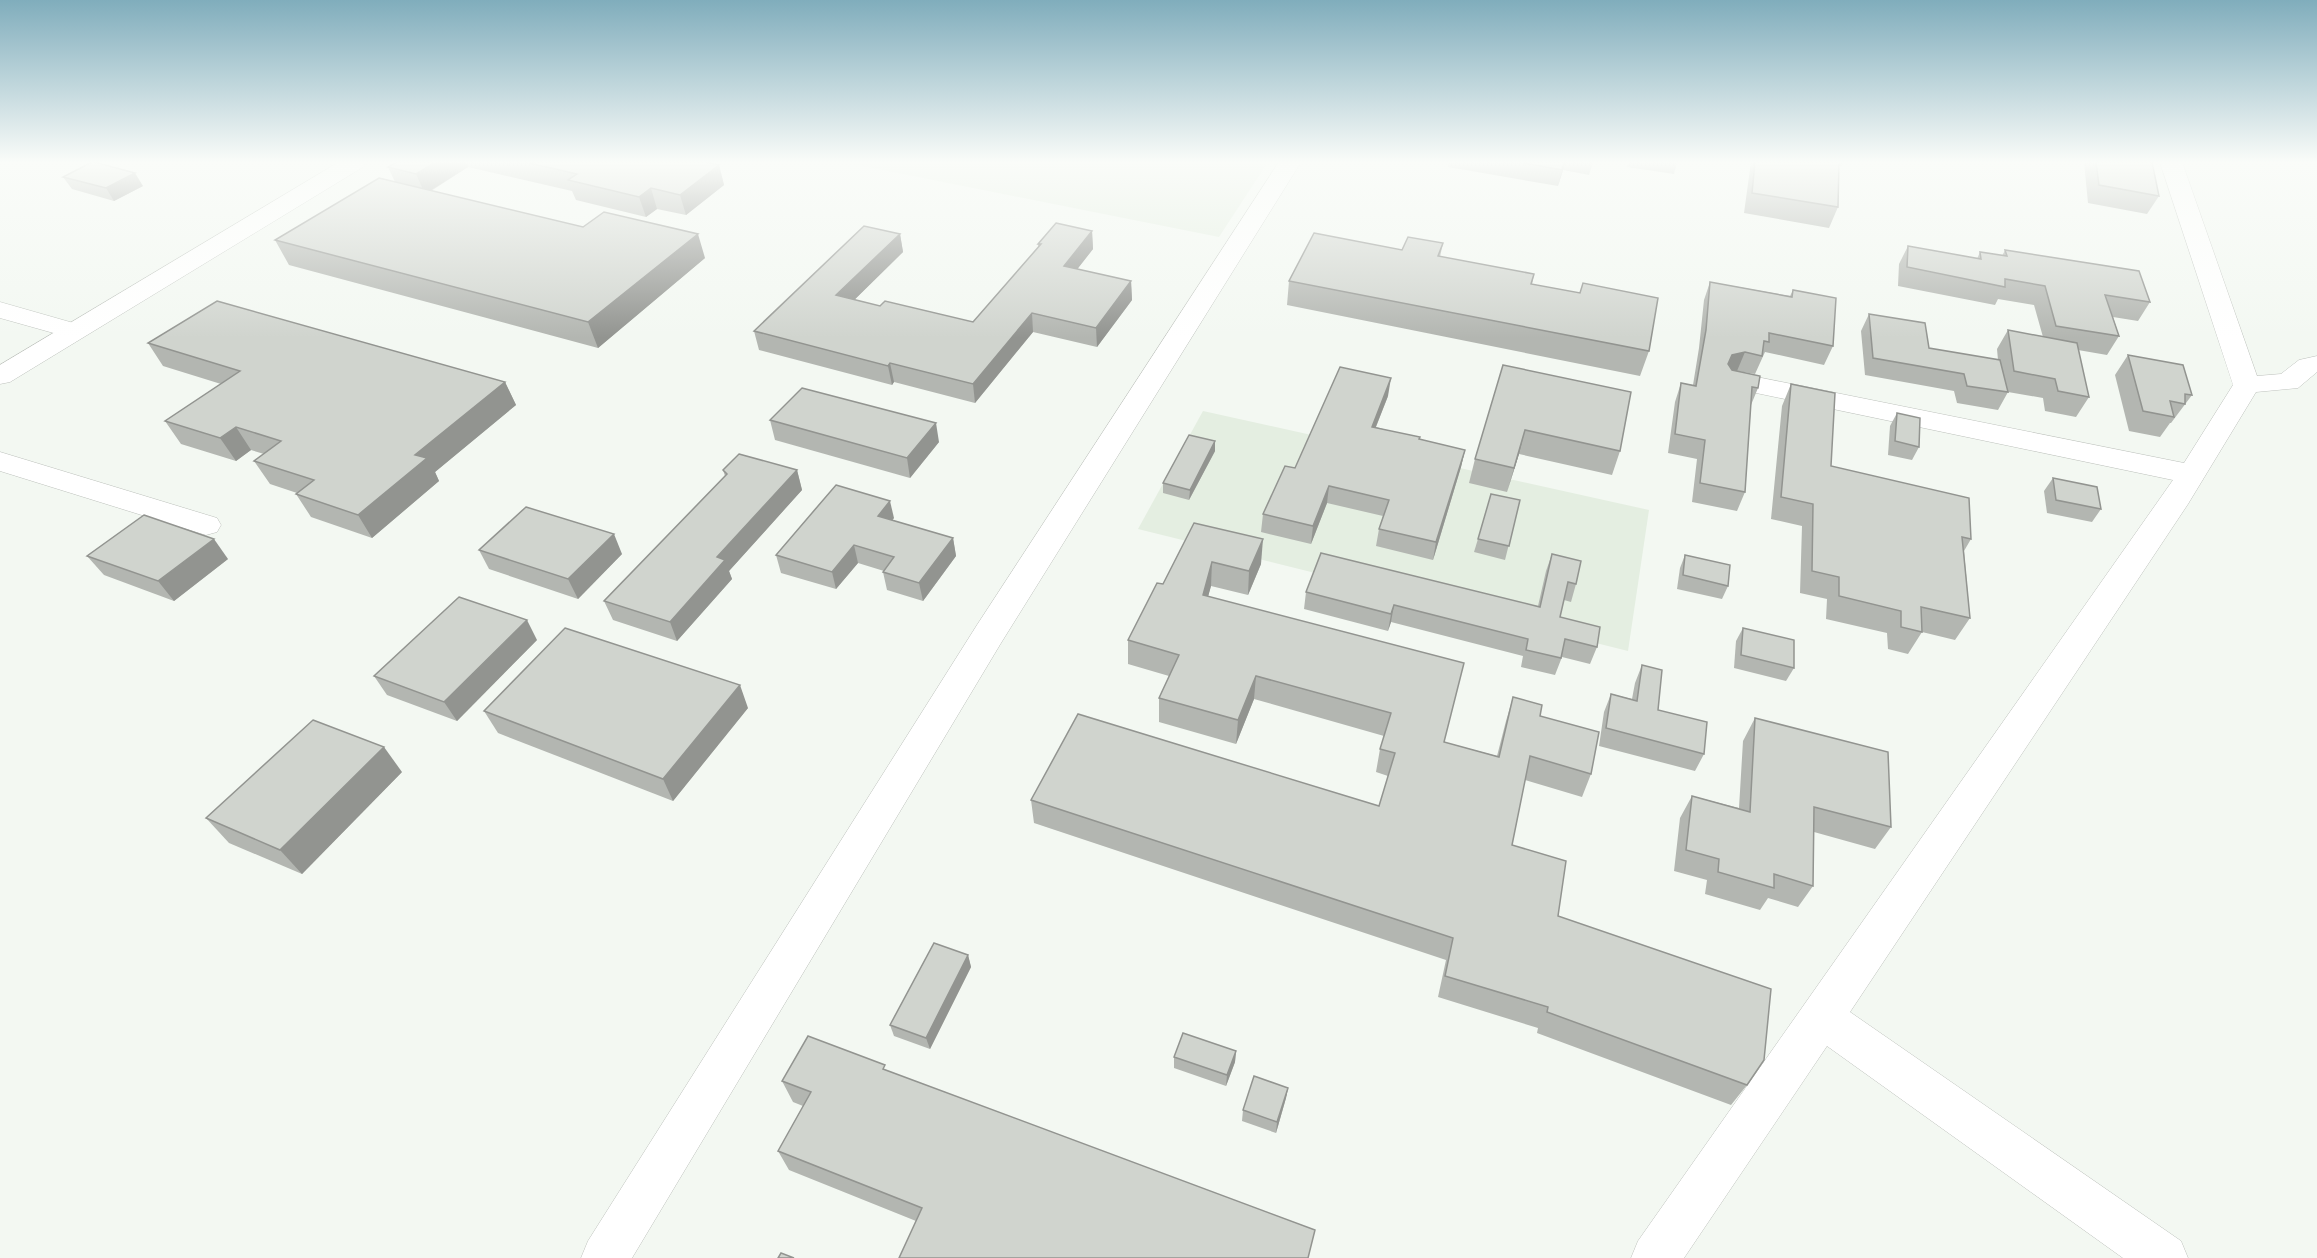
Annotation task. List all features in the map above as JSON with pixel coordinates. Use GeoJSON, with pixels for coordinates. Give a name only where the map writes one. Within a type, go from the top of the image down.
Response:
{"type":"FeatureCollection","features":[{"type":"Feature","properties":{"kind":"street"},"geometry":{"type":"LineString","coordinates":[[0,376],[258,221]]}},
{"type":"Feature","properties":{"kind":"street"},"geometry":{"type":"LineString","coordinates":[[605,1258],[989,634],[1253,221]]}},
{"type":"Feature","properties":{"kind":"street"},"geometry":{"type":"LineString","coordinates":[[2191,221],[2247,385]]}},
{"type":"Feature","properties":{"kind":"street"},"geometry":{"type":"LineString","coordinates":[[0,310],[75,331]]}},
{"type":"Feature","properties":{"kind":"street"},"geometry":{"type":"LineString","coordinates":[[2247,385],[2288,382],[2308,366],[2317,364]]}},
{"type":"Feature","properties":{"kind":"street"},"geometry":{"type":"LineString","coordinates":[[1737,381],[2191,474]]}},
{"type":"Feature","properties":{"kind":"street"},"geometry":{"type":"LineString","coordinates":[[1655,1258],[1822,1017],[2191,474],[2247,385]]}},
{"type":"Feature","properties":{"kind":"street"},"geometry":{"type":"LineString","coordinates":[[0,462],[206,525]]}},
{"type":"Feature","properties":{"kind":"street"},"geometry":{"type":"LineString","coordinates":[[1822,1017],[2164,1258]]}},
{"type":"Feature","properties":{"kind":"shaded area"},"geometry":{"type":"Polygon","coordinates":[[[1137,221],[1230,221],[1219,237],[1137,221]]]}},
{"type":"Feature","properties":{"kind":"shaded area"},"geometry":{"type":"Polygon","coordinates":[[[1203,411],[1649,510],[1628,651],[1138,529],[1203,411]]]}},
{"type":"Feature","properties":{"kind":"building"},"geometry":{"type":"Polygon","coordinates":[[[307,221],[557,221],[583,227],[592,221],[641,221],[698,234],[588,322],[275,240],[307,221]]]}},
{"type":"Feature","properties":{"kind":"building"},"geometry":{"type":"Polygon","coordinates":[[[1056,223],[1092,231],[1064,266],[1131,281],[1096,328],[1032,313],[973,384],[890,363],[888,366],[754,331],[864,226],[900,234],[836,295],[880,306],[885,301],[973,322],[1041,244],[1038,244],[1056,223]]]}},
{"type":"Feature","properties":{"kind":"building"},"geometry":{"type":"Polygon","coordinates":[[[1314,233],[1402,250],[1408,237],[1443,243],[1438,256],[1534,274],[1531,284],[1580,293],[1583,283],[1658,298],[1649,351],[1289,281],[1314,233]]]}},
{"type":"Feature","properties":{"kind":"building"},"geometry":{"type":"Polygon","coordinates":[[[1908,246],[1981,259],[1980,252],[2007,256],[2005,250],[2139,271],[2150,302],[2105,295],[2119,336],[2056,326],[2045,286],[2005,279],[2005,287],[1907,267],[1908,246]]]}},
{"type":"Feature","properties":{"kind":"building"},"geometry":{"type":"Polygon","coordinates":[[[1710,282],[1792,297],[1793,290],[1836,298],[1833,346],[1769,333],[1769,342],[1764,341],[1762,356],[1745,352],[1732,355],[1728,364],[1732,370],[1760,376],[1758,388],[1752,387],[1745,492],[1700,483],[1705,440],[1675,434],[1681,383],[1696,386],[1706,330],[1710,282]]]}},
{"type":"Feature","properties":{"kind":"building"},"geometry":{"type":"Polygon","coordinates":[[[217,301],[505,382],[415,455],[427,458],[358,515],[296,494],[314,480],[254,461],[281,441],[236,427],[220,438],[165,421],[240,371],[148,343],[217,301]]]}},
{"type":"Feature","properties":{"kind":"building"},"geometry":{"type":"Polygon","coordinates":[[[1869,314],[1925,323],[1929,348],[2000,360],[2008,392],[1967,386],[1964,374],[1873,358],[1869,314]]]}},
{"type":"Feature","properties":{"kind":"building"},"geometry":{"type":"Polygon","coordinates":[[[2008,330],[2077,343],[2089,397],[2058,391],[2055,379],[2014,371],[2008,330]]]}},
{"type":"Feature","properties":{"kind":"building"},"geometry":{"type":"Polygon","coordinates":[[[2128,355],[2183,365],[2192,395],[2185,394],[2185,404],[2170,401],[2174,417],[2143,411],[2128,355]]]}},
{"type":"Feature","properties":{"kind":"building"},"geometry":{"type":"Polygon","coordinates":[[[1503,365],[1631,392],[1620,451],[1525,430],[1514,468],[1475,459],[1503,365]]]}},
{"type":"Feature","properties":{"kind":"building"},"geometry":{"type":"Polygon","coordinates":[[[1340,367],[1391,378],[1372,427],[1420,437],[1419,439],[1465,450],[1436,542],[1379,529],[1389,500],[1329,486],[1313,526],[1263,514],[1285,466],[1295,468],[1340,367]]]}},
{"type":"Feature","properties":{"kind":"building"},"geometry":{"type":"Polygon","coordinates":[[[1791,384],[1835,393],[1831,466],[1969,498],[1971,539],[1962,537],[1970,618],[1921,607],[1922,632],[1901,627],[1901,611],[1839,596],[1839,577],[1812,571],[1813,504],[1781,497],[1791,384]]]}},
{"type":"Feature","properties":{"kind":"building"},"geometry":{"type":"Polygon","coordinates":[[[802,388],[936,423],[907,458],[770,420],[802,388]]]}},
{"type":"Feature","properties":{"kind":"building"},"geometry":{"type":"Polygon","coordinates":[[[1897,413],[1920,418],[1919,447],[1895,441],[1897,413]]]}},
{"type":"Feature","properties":{"kind":"building"},"geometry":{"type":"Polygon","coordinates":[[[1189,435],[1215,441],[1190,490],[1163,483],[1189,435]]]}},
{"type":"Feature","properties":{"kind":"building"},"geometry":{"type":"Polygon","coordinates":[[[739,454],[797,470],[717,557],[725,560],[670,622],[604,601],[727,474],[723,470],[739,454]]]}},
{"type":"Feature","properties":{"kind":"building"},"geometry":{"type":"Polygon","coordinates":[[[2053,478],[2097,487],[2101,509],[2056,500],[2053,478]]]}},
{"type":"Feature","properties":{"kind":"building"},"geometry":{"type":"Polygon","coordinates":[[[836,485],[890,501],[878,516],[953,538],[919,583],[883,572],[894,557],[854,545],[832,572],[776,555],[836,485]]]}},
{"type":"Feature","properties":{"kind":"building"},"geometry":{"type":"Polygon","coordinates":[[[1491,494],[1520,500],[1509,546],[1478,539],[1491,494]]]}},
{"type":"Feature","properties":{"kind":"building"},"geometry":{"type":"Polygon","coordinates":[[[526,507],[614,534],[568,579],[479,550],[526,507]]]}},
{"type":"Feature","properties":{"kind":"building"},"geometry":{"type":"Polygon","coordinates":[[[144,515],[214,539],[158,581],[87,556],[144,515]]]}},
{"type":"Feature","properties":{"kind":"building"},"geometry":{"type":"Polygon","coordinates":[[[1194,523],[1263,539],[1249,571],[1212,562],[1203,595],[1464,663],[1444,742],[1499,757],[1513,697],[1542,705],[1540,716],[1599,732],[1591,774],[1530,756],[1512,845],[1566,861],[1558,916],[1771,989],[1764,1060],[1747,1085],[1547,1012],[1548,1007],[1445,976],[1453,938],[1031,800],[1078,714],[1379,806],[1395,753],[1380,749],[1391,713],[1256,676],[1238,720],[1159,698],[1179,655],[1128,640],[1157,583],[1163,584],[1194,523]]]}},
{"type":"Feature","properties":{"kind":"building"},"geometry":{"type":"Polygon","coordinates":[[[1321,553],[1540,607],[1552,554],[1581,561],[1576,584],[1568,582],[1560,617],[1600,627],[1597,647],[1565,639],[1561,658],[1526,650],[1528,639],[1394,605],[1391,614],[1306,592],[1321,553]]]}},
{"type":"Feature","properties":{"kind":"building"},"geometry":{"type":"Polygon","coordinates":[[[1685,555],[1730,565],[1728,586],[1683,575],[1685,555]]]}},
{"type":"Feature","properties":{"kind":"building"},"geometry":{"type":"Polygon","coordinates":[[[459,597],[527,620],[444,702],[374,676],[459,597]]]}},
{"type":"Feature","properties":{"kind":"building"},"geometry":{"type":"Polygon","coordinates":[[[565,628],[740,685],[663,779],[484,711],[565,628]]]}},
{"type":"Feature","properties":{"kind":"building"},"geometry":{"type":"Polygon","coordinates":[[[1743,628],[1794,640],[1794,668],[1741,655],[1743,628]]]}},
{"type":"Feature","properties":{"kind":"building"},"geometry":{"type":"Polygon","coordinates":[[[1642,665],[1662,670],[1658,710],[1707,722],[1704,754],[1606,728],[1611,694],[1637,701],[1642,665]]]}},
{"type":"Feature","properties":{"kind":"building"},"geometry":{"type":"Polygon","coordinates":[[[1755,718],[1888,752],[1891,827],[1814,807],[1813,886],[1774,874],[1774,888],[1718,872],[1719,859],[1686,850],[1692,796],[1750,812],[1755,718]]]}},
{"type":"Feature","properties":{"kind":"building"},"geometry":{"type":"Polygon","coordinates":[[[313,720],[384,747],[280,850],[206,818],[313,720]]]}},
{"type":"Feature","properties":{"kind":"building"},"geometry":{"type":"Polygon","coordinates":[[[934,943],[968,955],[926,1038],[890,1025],[934,943]]]}},
{"type":"Feature","properties":{"kind":"building"},"geometry":{"type":"Polygon","coordinates":[[[1183,1033],[1236,1051],[1227,1075],[1174,1057],[1183,1033]]]}},
{"type":"Feature","properties":{"kind":"building"},"geometry":{"type":"Polygon","coordinates":[[[808,1036],[885,1065],[883,1069],[1315,1230],[1308,1258],[899,1258],[922,1208],[778,1151],[811,1092],[782,1081],[808,1036]]]}},
{"type":"Feature","properties":{"kind":"building"},"geometry":{"type":"Polygon","coordinates":[[[1254,1076],[1288,1088],[1277,1122],[1243,1110],[1254,1076]]]}},
{"type":"Feature","properties":{"kind":"building"},"geometry":{"type":"Polygon","coordinates":[[[781,1253],[794,1258],[778,1258],[781,1253]]]}}]}
